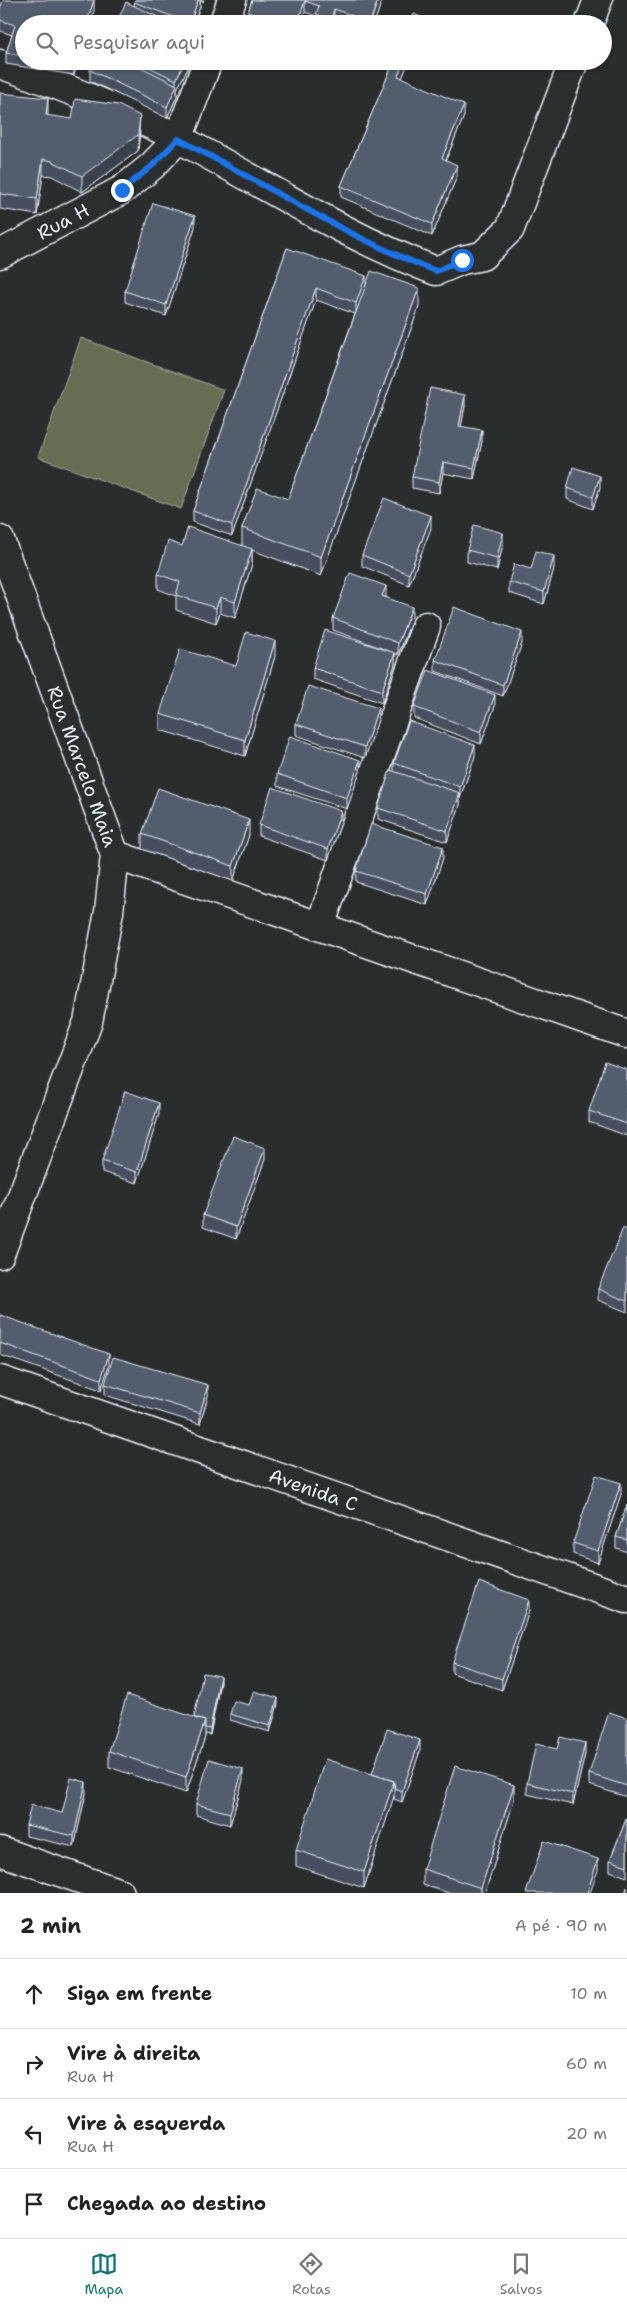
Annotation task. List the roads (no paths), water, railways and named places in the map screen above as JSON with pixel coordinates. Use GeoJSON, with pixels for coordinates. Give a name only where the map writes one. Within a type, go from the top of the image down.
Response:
{"type":"FeatureCollection","features":[{"type":"Feature","properties":{"kind":"street"},"geometry":{"type":"LineString","coordinates":[[226,15],[232,0]]}},
{"type":"Feature","properties":{"kind":"street"},"geometry":{"type":"LineString","coordinates":[[592,15],[598,0]]}},
{"type":"Feature","properties":{"kind":"street"},"geometry":{"type":"LineString","coordinates":[[0,64],[15,69]]}},
{"type":"Feature","properties":{"kind":"street"},"geometry":{"type":"LineString","coordinates":[[17,70],[92,97],[178,139],[274,193],[375,246],[436,271],[462,260],[482,256],[510,229],[571,70]]}},
{"type":"Feature","properties":{"kind":"street"},"geometry":{"type":"LineString","coordinates":[[178,139],[205,70]]}},
{"type":"Feature","properties":{"kind":"street","name":"Rua H"},"geometry":{"type":"LineString","coordinates":[[0,254],[122,190],[152,166],[178,139]]}},
{"type":"Feature","properties":{"kind":"street","name":"Rua Marcelo Maia"},"geometry":{"type":"LineString","coordinates":[[0,540],[115,855],[108,912],[88,1022],[0,1254]]}},
{"type":"Feature","properties":{"kind":"street"},"geometry":{"type":"LineString","coordinates":[[320,926],[426,626]]}},
{"type":"Feature","properties":{"kind":"street"},"geometry":{"type":"LineString","coordinates":[[115,855],[627,1034]]}},
{"type":"Feature","properties":{"kind":"street","name":"Avenida C"},"geometry":{"type":"LineString","coordinates":[[0,1380],[627,1599]]}},
{"type":"Feature","properties":{"kind":"street"},"geometry":{"type":"LineString","coordinates":[[0,1851],[120,1893]]}}]}
